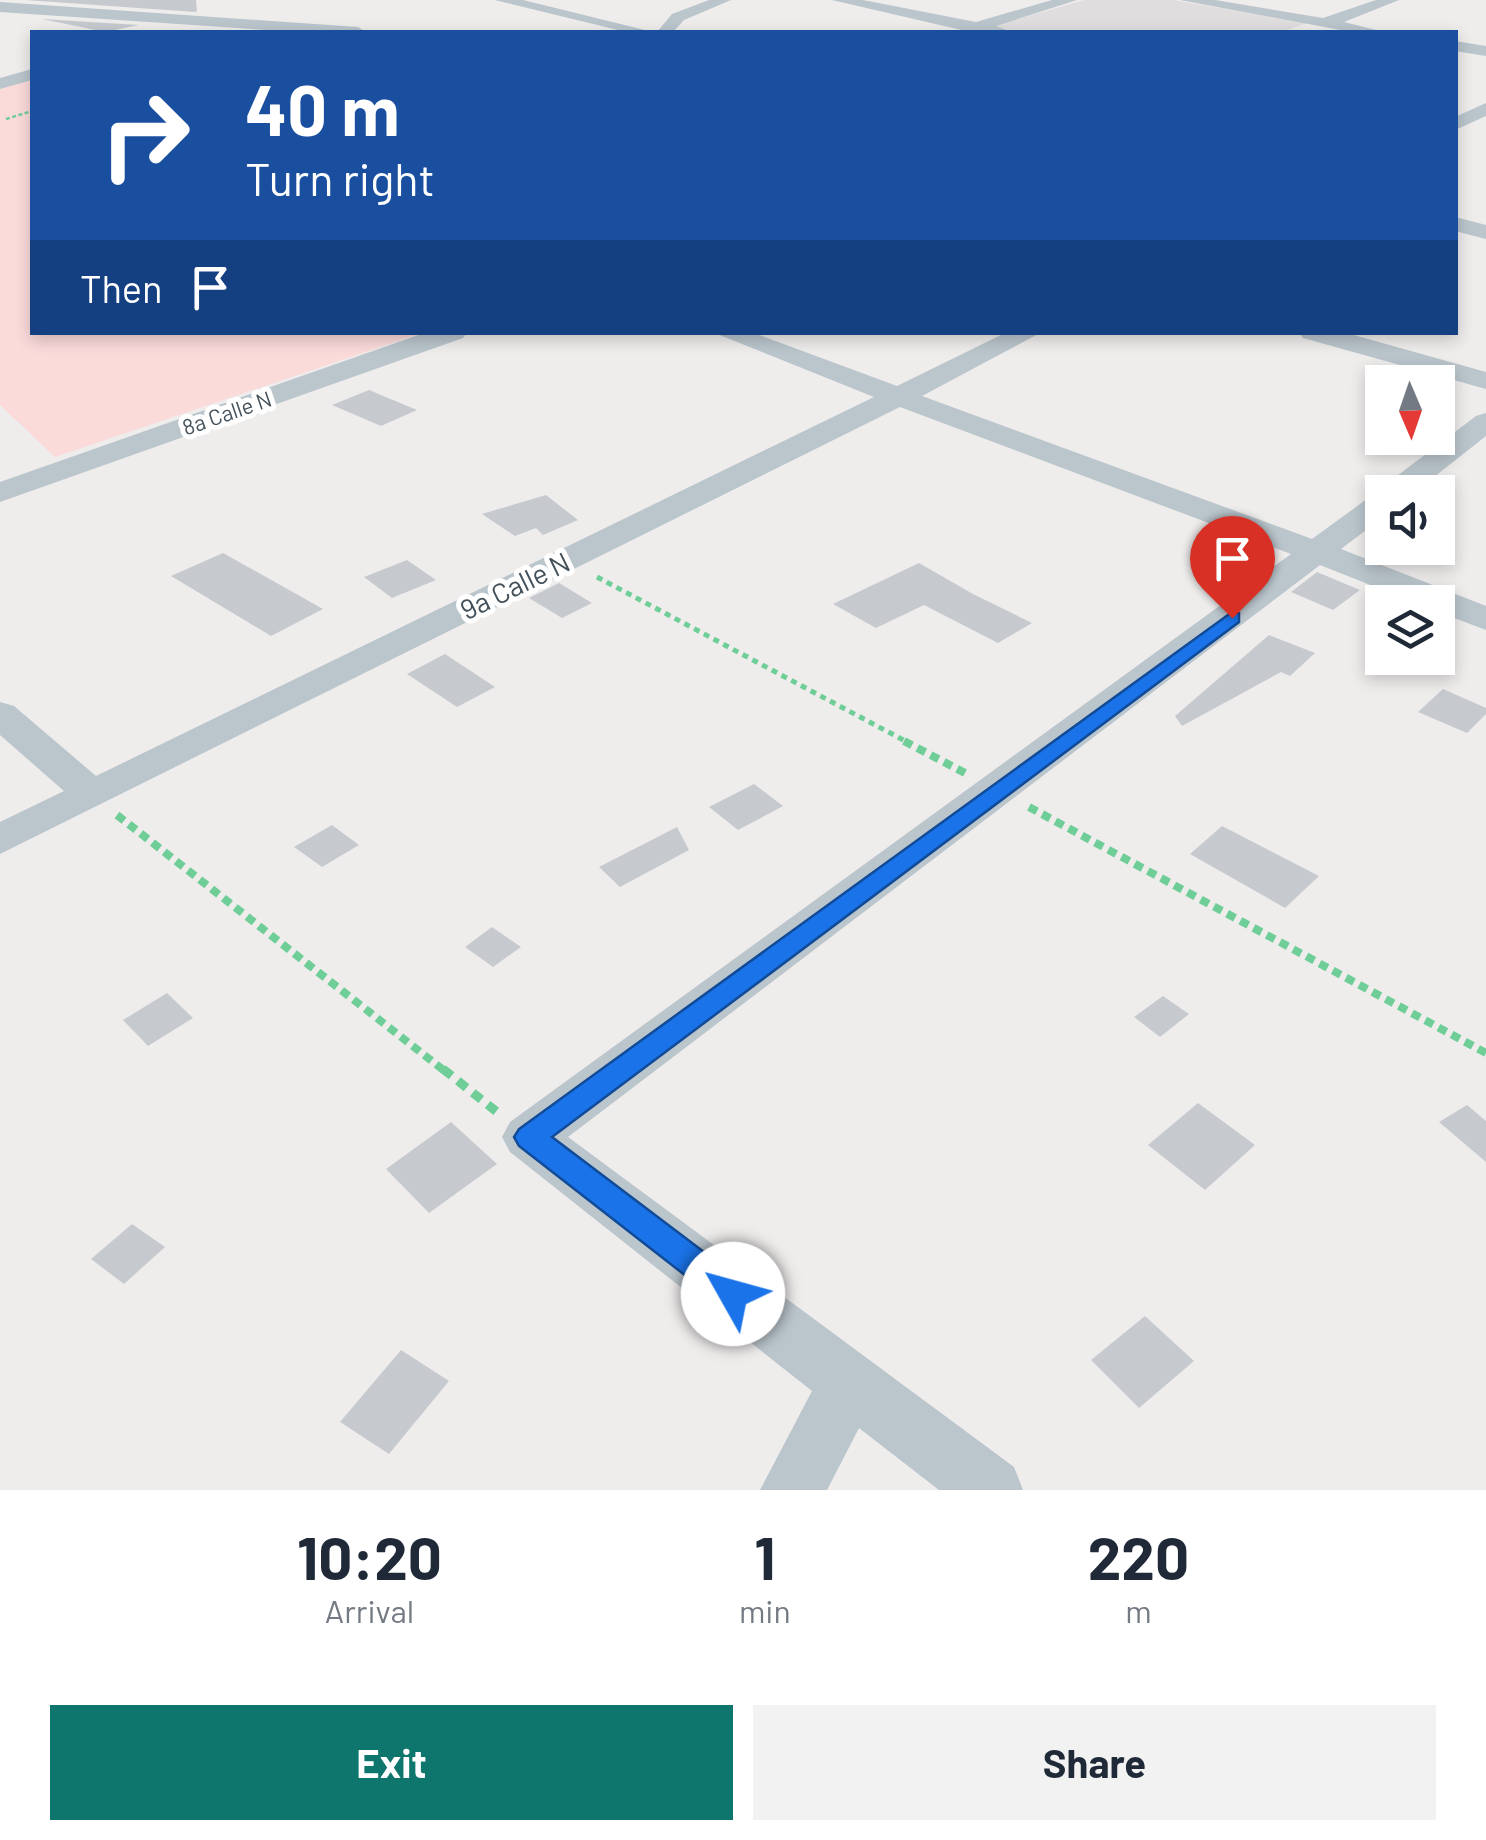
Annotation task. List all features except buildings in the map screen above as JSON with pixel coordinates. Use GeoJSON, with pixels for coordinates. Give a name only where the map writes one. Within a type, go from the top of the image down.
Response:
{"type":"FeatureCollection","features":[{"type":"Feature","properties":{"kind":"street"},"geometry":{"type":"LineString","coordinates":[[0,23],[144,0]]}},
{"type":"Feature","properties":{"kind":"street"},"geometry":{"type":"LineString","coordinates":[[503,0],[636,30]]}},
{"type":"Feature","properties":{"kind":"street"},"geometry":{"type":"LineString","coordinates":[[667,30],[678,16],[723,0]]}},
{"type":"Feature","properties":{"kind":"street"},"geometry":{"type":"LineString","coordinates":[[840,0],[992,30]]}},
{"type":"Feature","properties":{"kind":"street"},"geometry":{"type":"LineString","coordinates":[[961,30],[1069,0]]}},
{"type":"Feature","properties":{"kind":"street"},"geometry":{"type":"LineString","coordinates":[[1188,0],[1362,30]]}},
{"type":"Feature","properties":{"kind":"street"},"geometry":{"type":"LineString","coordinates":[[1304,30],[1390,0]]}},
{"type":"Feature","properties":{"kind":"street"},"geometry":{"type":"LineString","coordinates":[[0,8],[318,30]]}},
{"type":"Feature","properties":{"kind":"street"},"geometry":{"type":"LineString","coordinates":[[179,30],[200,24]]}},
{"type":"Feature","properties":{"kind":"street"},"geometry":{"type":"LineString","coordinates":[[1458,46],[1486,51]]}},
{"type":"Feature","properties":{"kind":"street"},"geometry":{"type":"LineString","coordinates":[[0,84],[30,75]]}},
{"type":"Feature","properties":{"kind":"street"},"geometry":{"type":"LineString","coordinates":[[1458,121],[1486,109]]}},
{"type":"Feature","properties":{"kind":"street"},"geometry":{"type":"LineString","coordinates":[[1458,121],[1486,125]]}},
{"type":"Feature","properties":{"kind":"street"},"geometry":{"type":"LineString","coordinates":[[1458,225],[1486,232]]}},
{"type":"Feature","properties":{"kind":"street","name":"8a Calle N"},"geometry":{"type":"LineString","coordinates":[[0,493],[446,335]]}},
{"type":"Feature","properties":{"kind":"street"},"geometry":{"type":"LineString","coordinates":[[732,335],[1320,553],[1486,620]]}},
{"type":"Feature","properties":{"kind":"street","name":"9a Calle N"},"geometry":{"type":"LineString","coordinates":[[0,840],[1023,335]]}},
{"type":"Feature","properties":{"kind":"street"},"geometry":{"type":"LineString","coordinates":[[1323,335],[1486,381]]}},
{"type":"Feature","properties":{"kind":"street"},"geometry":{"type":"LineString","coordinates":[[1418,475],[1486,422]]}},
{"type":"Feature","properties":{"kind":"street"},"geometry":{"type":"LineString","coordinates":[[991,1490],[530,1137],[1365,517]]}},
{"type":"Feature","properties":{"kind":"street"},"geometry":{"type":"LineString","coordinates":[[0,714],[93,794]]}},
{"type":"Feature","properties":{"kind":"street"},"geometry":{"type":"LineString","coordinates":[[792,1490],[850,1383]]}},
{"type":"Feature","properties":{"kind":"path"},"geometry":{"type":"LineString","coordinates":[[6,119],[30,111]]}},
{"type":"Feature","properties":{"kind":"path"},"geometry":{"type":"LineString","coordinates":[[93,794],[530,1137]]}},
{"type":"Feature","properties":{"kind":"shaded area"},"geometry":{"type":"Polygon","coordinates":[[[1084,0],[1173,0],[1307,23],[1288,30],[990,27],[1084,0]]]}},
{"type":"Feature","properties":{"kind":"shaded area"},"geometry":{"type":"Polygon","coordinates":[[[30,80],[30,335],[416,335],[55,457],[0,405],[0,89],[30,80]]]}},
{"type":"Feature","properties":{"kind":"route"},"geometry":{"type":"LineString","coordinates":[[733,1294],[530,1137],[1232,618]]}}]}
